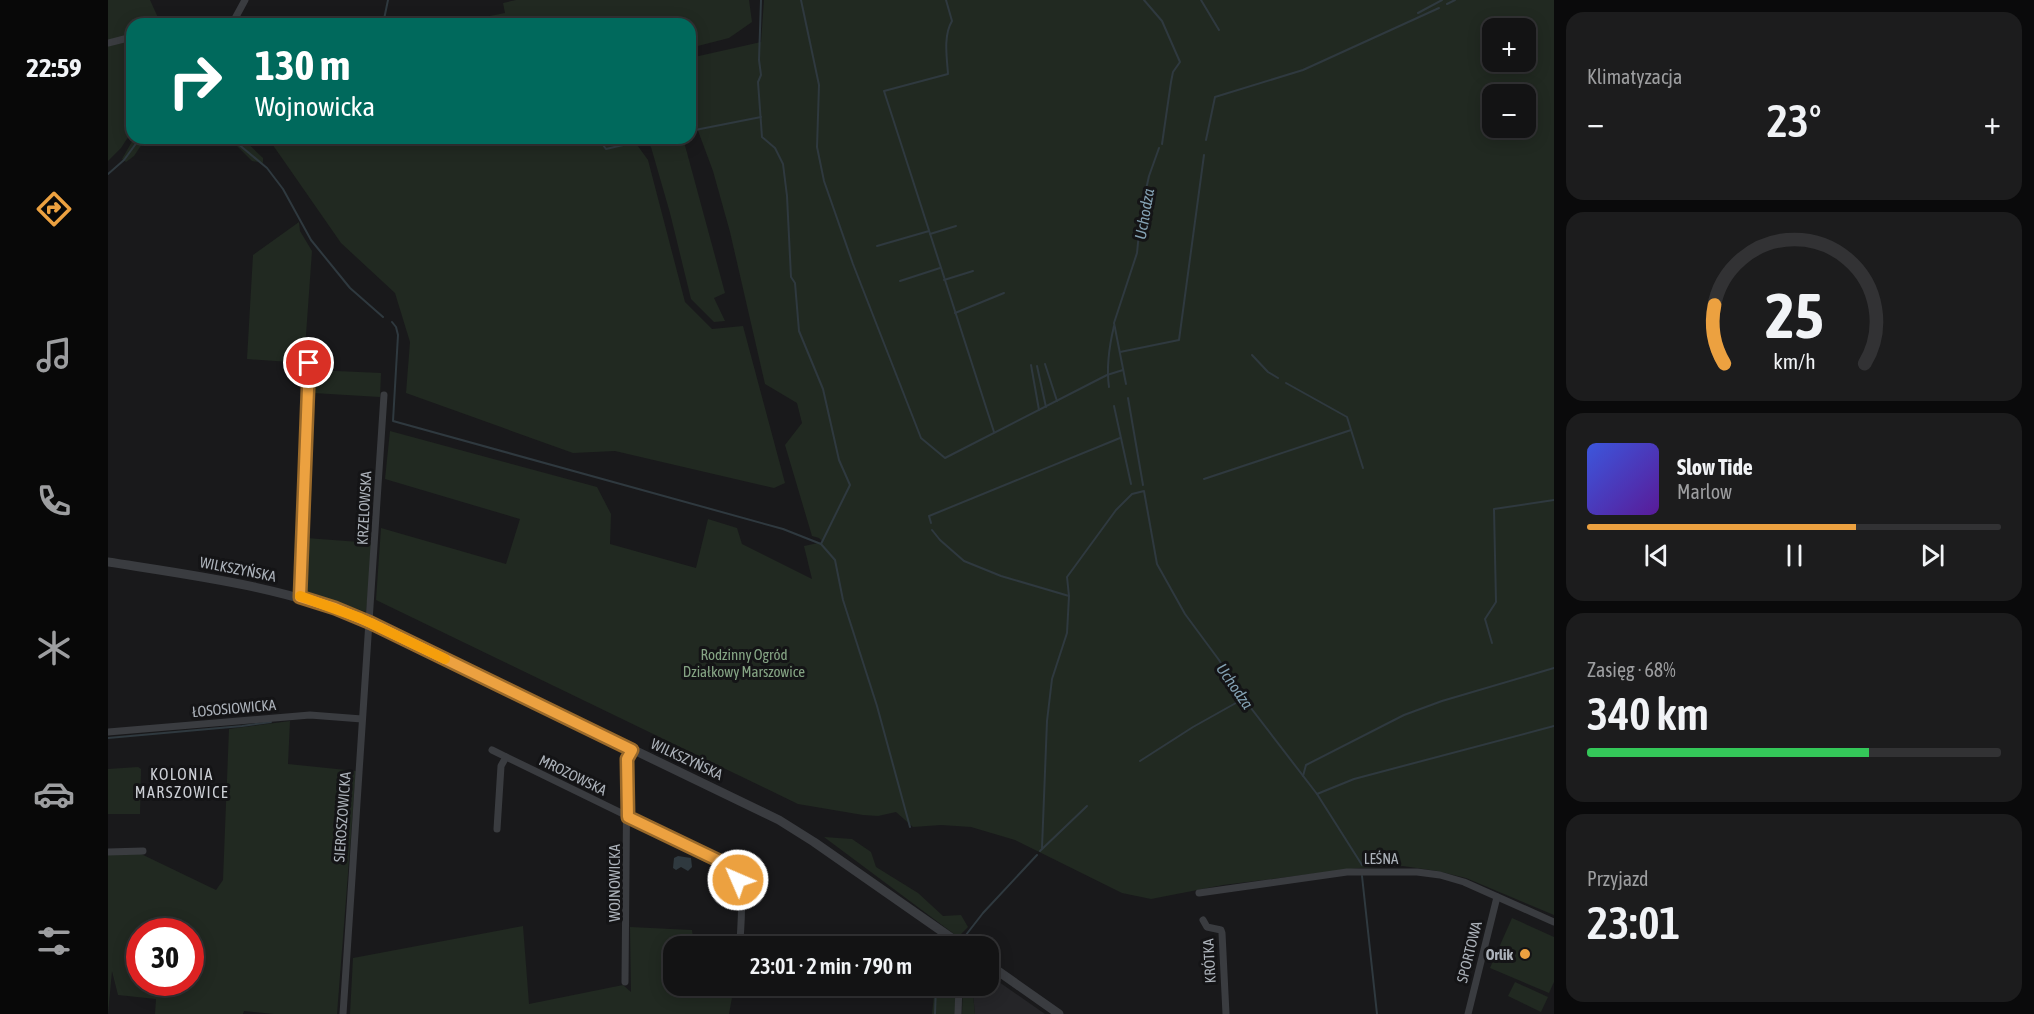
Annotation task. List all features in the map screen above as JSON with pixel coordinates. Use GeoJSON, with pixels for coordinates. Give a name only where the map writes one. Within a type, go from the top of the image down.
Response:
{"type":"FeatureCollection","features":[{"type":"Feature","properties":{"kind":"street"},"geometry":{"type":"LineString","coordinates":[[235,18],[245,0]]}},
{"type":"Feature","properties":{"kind":"street"},"geometry":{"type":"LineString","coordinates":[[108,43],[126,38]]}},
{"type":"Feature","properties":{"kind":"street"},"geometry":{"type":"LineString","coordinates":[[300,597],[309,363]]}},
{"type":"Feature","properties":{"kind":"street","name":"KRZELOWSKA"},"geometry":{"type":"LineString","coordinates":[[371,623],[384,395]]}},
{"type":"Feature","properties":{"kind":"street","name":"WILKSZYŃSKA"},"geometry":{"type":"LineString","coordinates":[[108,562],[223,580],[300,597],[371,623],[779,820],[948,936]]}},
{"type":"Feature","properties":{"kind":"street","name":"SIEROSZOWICKA"},"geometry":{"type":"LineString","coordinates":[[343,1014],[362,719],[371,623]]}},
{"type":"Feature","properties":{"kind":"street","name":"ŁOSOSIOWICKA"},"geometry":{"type":"LineString","coordinates":[[108,732],[310,715],[362,719]]}},
{"type":"Feature","properties":{"kind":"street","name":"MROZOWSKA"},"geometry":{"type":"LineString","coordinates":[[492,750],[728,865],[741,890],[740,936]]}},
{"type":"Feature","properties":{"kind":"street","name":"WOJNOWICKA"},"geometry":{"type":"LineString","coordinates":[[625,982],[627,759],[632,750]]}},
{"type":"Feature","properties":{"kind":"street"},"geometry":{"type":"LineString","coordinates":[[497,829],[501,766],[506,757]]}},
{"type":"Feature","properties":{"kind":"street"},"geometry":{"type":"LineString","coordinates":[[108,852],[143,851]]}},
{"type":"Feature","properties":{"kind":"street","name":"LEŚNA"},"geometry":{"type":"LineString","coordinates":[[1199,893],[1347,872],[1391,871],[1440,875],[1464,882],[1554,922]]}},
{"type":"Feature","properties":{"kind":"street","name":"SPORTOWA"},"geometry":{"type":"LineString","coordinates":[[1468,1014],[1497,897]]}},
{"type":"Feature","properties":{"kind":"street","name":"KRÓTKA"},"geometry":{"type":"LineString","coordinates":[[1203,920],[1207,927],[1221,930],[1222,933],[1226,1014]]}},
{"type":"Feature","properties":{"kind":"street"},"geometry":{"type":"LineString","coordinates":[[999,972],[1059,1014]]}},
{"type":"Feature","properties":{"kind":"street"},"geometry":{"type":"LineString","coordinates":[[958,1014],[959,996]]}},
{"type":"Feature","properties":{"kind":"shaded area"},"geometry":{"type":"Polygon","coordinates":[[[678,856],[691,858],[692,867],[688,871],[681,867],[676,870],[673,868],[674,858],[678,856]]]}},
{"type":"Feature","properties":{"kind":"shaded area"},"geometry":{"type":"Polygon","coordinates":[[[999,982],[1045,1014],[975,1014],[973,996],[999,996],[999,982]]]}},
{"type":"Feature","properties":{"kind":"green space"},"geometry":{"type":"Polygon","coordinates":[[[108,0],[150,0],[158,18],[126,18],[126,37],[108,41],[108,0]]]}},
{"type":"Feature","properties":{"kind":"green space"},"geometry":{"type":"Polygon","coordinates":[[[516,0],[749,0],[752,22],[729,38],[696,46],[696,18],[480,18],[505,13],[503,3],[516,0]]]}},
{"type":"Feature","properties":{"kind":"green space","name":"Rodzinny Ogród Działkowy Marszowice"},"geometry":{"type":"Polygon","coordinates":[[[764,0],[1554,0],[1554,915],[1466,878],[1403,866],[1359,868],[1223,885],[1151,899],[1122,893],[1015,840],[971,827],[941,825],[913,827],[896,812],[878,816],[863,815],[798,804],[376,600],[381,528],[506,564],[520,519],[385,479],[390,431],[597,487],[611,514],[610,544],[696,568],[708,519],[737,528],[742,544],[812,579],[804,546],[823,542],[812,536],[785,445],[802,423],[797,403],[765,384],[730,232],[713,171],[696,122],[696,57],[761,42],[764,0]]]}},
{"type":"Feature","properties":{"kind":"green space"},"geometry":{"type":"Polygon","coordinates":[[[126,42],[126,140],[108,161],[108,46],[126,42]]]}},
{"type":"Feature","properties":{"kind":"green space"},"geometry":{"type":"Polygon","coordinates":[[[131,144],[142,144],[134,156],[126,162],[122,159],[131,144]]]}},
{"type":"Feature","properties":{"kind":"green space"},"geometry":{"type":"Polygon","coordinates":[[[235,144],[248,144],[263,158],[263,163],[252,161],[235,144]]]}},
{"type":"Feature","properties":{"kind":"green space"},"geometry":{"type":"Polygon","coordinates":[[[272,144],[636,144],[648,160],[685,302],[712,329],[743,326],[785,483],[774,488],[615,451],[573,453],[406,393],[410,342],[395,293],[341,243],[272,144]]]}},
{"type":"Feature","properties":{"kind":"green space"},"geometry":{"type":"Polygon","coordinates":[[[648,144],[685,144],[725,293],[714,298],[725,321],[714,322],[691,299],[648,144]]]}},
{"type":"Feature","properties":{"kind":"green space"},"geometry":{"type":"Polygon","coordinates":[[[299,222],[300,231],[312,251],[304,363],[247,359],[253,255],[299,222]]]}},
{"type":"Feature","properties":{"kind":"green space"},"geometry":{"type":"Polygon","coordinates":[[[314,370],[381,373],[380,397],[313,393],[314,370]]]}},
{"type":"Feature","properties":{"kind":"green space"},"geometry":{"type":"Polygon","coordinates":[[[306,538],[373,543],[366,612],[303,590],[306,538]]]}},
{"type":"Feature","properties":{"kind":"green space"},"geometry":{"type":"Polygon","coordinates":[[[290,721],[288,764],[356,771],[337,1014],[274,1014],[244,1011],[243,1014],[155,1014],[156,999],[128,996],[204,996],[204,918],[126,918],[126,996],[118,995],[112,971],[108,1014],[108,854],[139,853],[216,890],[223,880],[229,729],[290,721]]]}},
{"type":"Feature","properties":{"kind":"green space"},"geometry":{"type":"Polygon","coordinates":[[[138,767],[141,769],[140,814],[108,814],[108,769],[138,767]]]}},
{"type":"Feature","properties":{"kind":"green space"},"geometry":{"type":"Polygon","coordinates":[[[824,837],[852,839],[871,852],[876,867],[918,893],[943,916],[961,915],[968,927],[959,936],[824,837]]]}},
{"type":"Feature","properties":{"kind":"green space","name":"Orlik"},"geometry":{"type":"Polygon","coordinates":[[[1512,918],[1554,937],[1554,982],[1549,993],[1490,968],[1512,918]]]}},
{"type":"Feature","properties":{"kind":"green space"},"geometry":{"type":"Polygon","coordinates":[[[523,926],[529,1004],[623,985],[631,992],[630,927],[692,930],[693,936],[663,936],[663,996],[732,996],[729,1014],[350,1014],[353,958],[523,926]]]}},
{"type":"Feature","properties":{"kind":"green space"},"geometry":{"type":"Polygon","coordinates":[[[1515,982],[1548,997],[1541,1012],[1508,996],[1515,982]]]}},
{"type":"Feature","properties":{"kind":"green space"},"geometry":{"type":"Polygon","coordinates":[[[934,996],[956,996],[955,1014],[932,1014],[934,996]]]}},
{"type":"Feature","properties":{"kind":"green space"},"geometry":{"type":"Polygon","coordinates":[[[963,996],[973,996],[975,1014],[962,1014],[963,996]]]}},
{"type":"Feature","properties":{"kind":"waterway"},"geometry":{"type":"LineString","coordinates":[[384,18],[388,0]]}},
{"type":"Feature","properties":{"kind":"waterway"},"geometry":{"type":"LineString","coordinates":[[761,0],[759,60],[761,75],[758,82],[762,137],[775,148],[783,164],[791,277],[795,283],[799,331],[823,389],[839,460],[850,485],[821,544],[835,560],[843,600],[877,706],[910,827]]}},
{"type":"Feature","properties":{"kind":"waterway"},"geometry":{"type":"LineString","coordinates":[[801,0],[819,85],[817,147],[824,181],[853,264],[921,438],[945,458],[1107,375],[1123,370]]}},
{"type":"Feature","properties":{"kind":"waterway"},"geometry":{"type":"LineString","coordinates":[[946,0],[952,21],[947,40],[948,74],[884,91],[994,432]]}},
{"type":"Feature","properties":{"kind":"waterway","name":"Uchodza"},"geometry":{"type":"LineString","coordinates":[[1144,0],[1162,21],[1180,62],[1173,72],[1162,144]]}},
{"type":"Feature","properties":{"kind":"waterway"},"geometry":{"type":"LineString","coordinates":[[1201,0],[1219,30]]}},
{"type":"Feature","properties":{"kind":"waterway"},"geometry":{"type":"LineString","coordinates":[[1418,13],[1442,0]]}},
{"type":"Feature","properties":{"kind":"waterway"},"geometry":{"type":"LineString","coordinates":[[1447,4],[1455,0]]}},
{"type":"Feature","properties":{"kind":"waterway"},"geometry":{"type":"LineString","coordinates":[[1206,140],[1215,97],[1303,70],[1439,8]]}},
{"type":"Feature","properties":{"kind":"waterway"},"geometry":{"type":"LineString","coordinates":[[505,18],[511,18]]}},
{"type":"Feature","properties":{"kind":"waterway"},"geometry":{"type":"LineString","coordinates":[[696,130],[761,117]]}},
{"type":"Feature","properties":{"kind":"waterway"},"geometry":{"type":"LineString","coordinates":[[108,174],[124,160],[136,144]]}},
{"type":"Feature","properties":{"kind":"waterway"},"geometry":{"type":"LineString","coordinates":[[238,144],[267,168],[283,189],[311,240],[350,288],[383,317]]}},
{"type":"Feature","properties":{"kind":"waterway"},"geometry":{"type":"LineString","coordinates":[[602,144],[606,149],[627,144]]}},
{"type":"Feature","properties":{"kind":"waterway","name":"Uchodza"},"geometry":{"type":"LineString","coordinates":[[1126,384],[1114,323],[1137,253],[1141,212],[1149,176],[1159,148]]}},
{"type":"Feature","properties":{"kind":"waterway"},"geometry":{"type":"LineString","coordinates":[[1120,352],[1179,340],[1204,155]]}},
{"type":"Feature","properties":{"kind":"waterway"},"geometry":{"type":"LineString","coordinates":[[930,234],[956,226]]}},
{"type":"Feature","properties":{"kind":"waterway"},"geometry":{"type":"LineString","coordinates":[[877,246],[929,231]]}},
{"type":"Feature","properties":{"kind":"waterway"},"geometry":{"type":"LineString","coordinates":[[900,281],[940,268]]}},
{"type":"Feature","properties":{"kind":"waterway"},"geometry":{"type":"LineString","coordinates":[[944,280],[973,271]]}},
{"type":"Feature","properties":{"kind":"waterway"},"geometry":{"type":"LineString","coordinates":[[955,313],[1004,293]]}},
{"type":"Feature","properties":{"kind":"waterway"},"geometry":{"type":"LineString","coordinates":[[392,322],[398,335],[393,421],[783,529],[821,544]]}},
{"type":"Feature","properties":{"kind":"waterway"},"geometry":{"type":"LineString","coordinates":[[1109,387],[1109,356],[1114,326]]}},
{"type":"Feature","properties":{"kind":"waterway"},"geometry":{"type":"LineString","coordinates":[[1252,355],[1268,372],[1278,378]]}},
{"type":"Feature","properties":{"kind":"waterway"},"geometry":{"type":"LineString","coordinates":[[1045,364],[1057,401]]}},
{"type":"Feature","properties":{"kind":"waterway"},"geometry":{"type":"LineString","coordinates":[[1031,365],[1039,410]]}},
{"type":"Feature","properties":{"kind":"waterway"},"geometry":{"type":"LineString","coordinates":[[1037,366],[1046,407]]}},
{"type":"Feature","properties":{"kind":"waterway"},"geometry":{"type":"LineString","coordinates":[[1286,383],[1347,417],[1363,468]]}},
{"type":"Feature","properties":{"kind":"waterway","name":"Uchodza"},"geometry":{"type":"LineString","coordinates":[[1128,398],[1143,485]]}},
{"type":"Feature","properties":{"kind":"waterway"},"geometry":{"type":"LineString","coordinates":[[1114,406],[1131,484]]}},
{"type":"Feature","properties":{"kind":"waterway"},"geometry":{"type":"LineString","coordinates":[[1204,479],[1351,430]]}},
{"type":"Feature","properties":{"kind":"waterway"},"geometry":{"type":"LineString","coordinates":[[931,523],[929,516],[1120,438]]}},
{"type":"Feature","properties":{"kind":"waterway","name":"Uchodza"},"geometry":{"type":"LineString","coordinates":[[1042,848],[1047,721],[1052,679],[1067,633],[1069,596],[1067,577],[1116,510],[1132,494],[1144,491],[1157,564],[1185,614],[1244,699],[1317,794],[1362,865]]}},
{"type":"Feature","properties":{"kind":"waterway"},"geometry":{"type":"LineString","coordinates":[[1492,643],[1485,619],[1496,602],[1494,509],[1554,500]]}},
{"type":"Feature","properties":{"kind":"waterway"},"geometry":{"type":"LineString","coordinates":[[932,530],[964,561],[1001,576],[1069,596]]}},
{"type":"Feature","properties":{"kind":"waterway"},"geometry":{"type":"LineString","coordinates":[[1303,776],[1306,765],[1404,715],[1442,701],[1554,668]]}},
{"type":"Feature","properties":{"kind":"waterway"},"geometry":{"type":"LineString","coordinates":[[1140,761],[1243,699]]}},
{"type":"Feature","properties":{"kind":"waterway"},"geometry":{"type":"LineString","coordinates":[[108,738],[271,722]]}},
{"type":"Feature","properties":{"kind":"waterway"},"geometry":{"type":"LineString","coordinates":[[1317,794],[1354,779],[1554,726]]}},
{"type":"Feature","properties":{"kind":"waterway"},"geometry":{"type":"LineString","coordinates":[[1040,851],[1087,806]]}},
{"type":"Feature","properties":{"kind":"waterway"},"geometry":{"type":"LineString","coordinates":[[965,936],[983,913],[1037,855]]}},
{"type":"Feature","properties":{"kind":"waterway","name":"Uchodza"},"geometry":{"type":"LineString","coordinates":[[1362,876],[1377,1014]]}},
{"type":"Feature","properties":{"kind":"waterway"},"geometry":{"type":"LineString","coordinates":[[935,1014],[936,996]]}},
{"type":"Feature","properties":{"kind":"slow traffic"},"geometry":{"type":"LineString","coordinates":[[300,596],[360,618],[445,659]]}},
{"type":"Feature","properties":{"kind":"place","name":"Orlik"},"geometry":{"type":"Point","coordinates":[1525,954]}},
{"type":"Feature","properties":{"kind":"district","name":"KOLONIA MARSZOWICE"},"geometry":{"type":"Point","coordinates":[182,783]}},
{"type":"Feature","properties":{"kind":"route"},"geometry":{"type":"LineString","coordinates":[[309,363],[300,597],[371,623],[632,750],[627,759],[628,817],[728,865],[738,880]]}}]}
